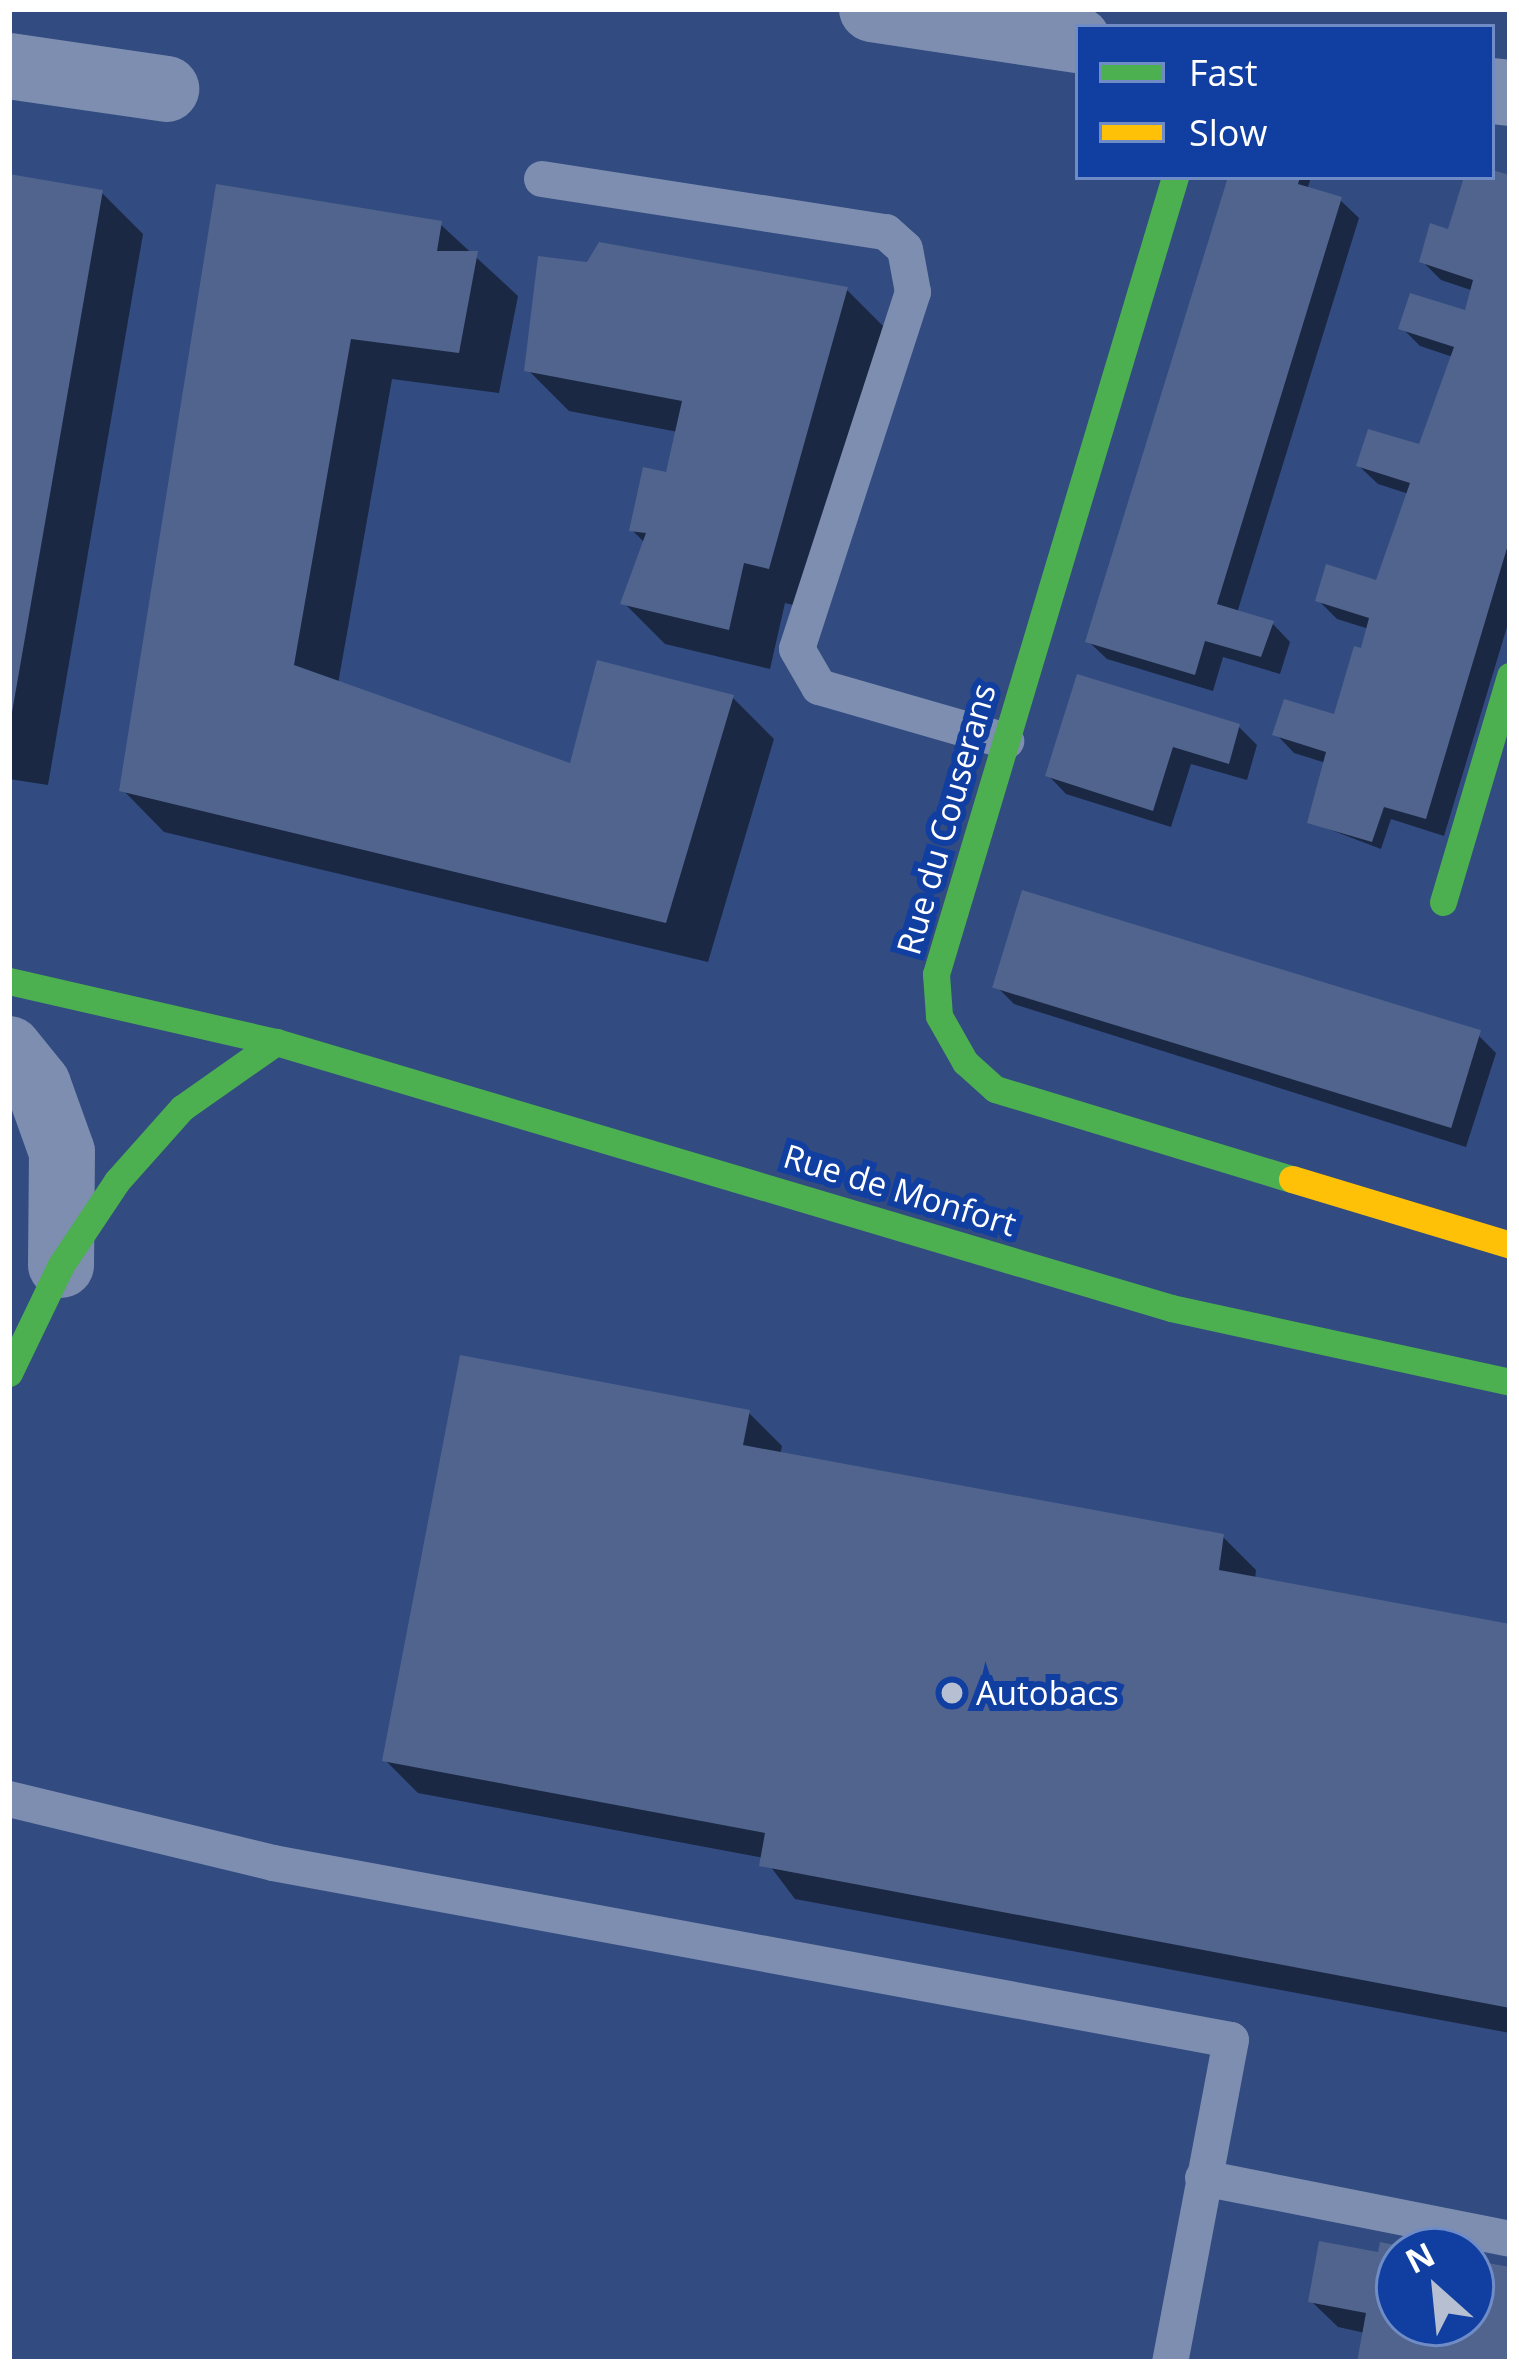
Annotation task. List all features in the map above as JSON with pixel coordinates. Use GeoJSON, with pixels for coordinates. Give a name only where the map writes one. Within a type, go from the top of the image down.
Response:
{"type":"FeatureCollection","features":[{"type":"Feature","properties":{"kind":"street"},"geometry":{"type":"LineString","coordinates":[[909,12],[1075,40]]}},
{"type":"Feature","properties":{"kind":"street"},"geometry":{"type":"LineString","coordinates":[[9,66],[166,89]]}},
{"type":"Feature","properties":{"kind":"street","name":"Rue du Couserans"},"geometry":{"type":"LineString","coordinates":[[1173,180],[935,974],[940,1016],[964,1062],[995,1089],[1510,1245]]}},
{"type":"Feature","properties":{"kind":"street"},"geometry":{"type":"LineString","coordinates":[[1443,902],[1510,676]]}},
{"type":"Feature","properties":{"kind":"street","name":"Rue de Monfort"},"geometry":{"type":"LineString","coordinates":[[9,980],[276,1042],[1171,1308],[1510,1382]]}},
{"type":"Feature","properties":{"kind":"street"},"geometry":{"type":"LineString","coordinates":[[9,1372],[61,1265],[117,1181],[182,1108],[276,1042]]}},
{"type":"Feature","properties":{"kind":"street"},"geometry":{"type":"LineString","coordinates":[[9,1049],[38,1085],[62,1152],[61,1265]]}},
{"type":"Feature","properties":{"kind":"lane"},"geometry":{"type":"LineString","coordinates":[[542,179],[886,232],[905,249],[914,292],[797,649],[819,687],[1006,741]]}},
{"type":"Feature","properties":{"kind":"lane"},"geometry":{"type":"LineString","coordinates":[[9,1799],[273,1863],[1231,2040],[1170,2362]]}},
{"type":"Feature","properties":{"kind":"lane"},"geometry":{"type":"LineString","coordinates":[[1203,2178],[1510,2239]]}},
{"type":"Feature","properties":{"kind":"building"},"geometry":{"type":"Polygon","coordinates":[[[1495,171],[1510,175],[1510,538],[1426,819],[1384,807],[1372,842],[1307,823],[1326,752],[1272,735],[1284,699],[1334,714],[1354,646],[1361,648],[1369,618],[1315,601],[1326,564],[1376,580],[1410,483],[1356,466],[1368,429],[1419,444],[1454,347],[1398,329],[1410,293],[1465,310],[1473,280],[1419,262],[1430,223],[1448,229],[1463,180],[1495,180],[1495,171]]]}},
{"type":"Feature","properties":{"kind":"building"},"geometry":{"type":"Polygon","coordinates":[[[9,174],[103,190],[11,718],[9,718],[9,174]]]}},
{"type":"Feature","properties":{"kind":"building"},"geometry":{"type":"Polygon","coordinates":[[[1227,180],[1299,180],[1298,184],[1342,197],[1217,604],[1274,621],[1261,657],[1205,641],[1195,675],[1085,642],[1227,180]]]}},
{"type":"Feature","properties":{"kind":"building"},"geometry":{"type":"Polygon","coordinates":[[[216,184],[442,221],[437,251],[478,251],[459,353],[351,339],[294,665],[570,763],[597,660],[734,695],[666,923],[119,791],[216,184]]]}},
{"type":"Feature","properties":{"kind":"building"},"geometry":{"type":"Polygon","coordinates":[[[599,242],[848,287],[769,569],[744,563],[729,630],[620,604],[646,533],[629,531],[643,467],[666,472],[682,401],[524,371],[538,256],[587,262],[599,242]]]}},
{"type":"Feature","properties":{"kind":"building"},"geometry":{"type":"Polygon","coordinates":[[[1077,674],[1240,724],[1229,764],[1173,747],[1153,811],[1045,776],[1077,674]]]}},
{"type":"Feature","properties":{"kind":"building"},"geometry":{"type":"Polygon","coordinates":[[[1022,890],[1481,1030],[1451,1128],[992,988],[1022,890]]]}},
{"type":"Feature","properties":{"kind":"building","name":"Autobacs"},"geometry":{"type":"Polygon","coordinates":[[[460,1355],[750,1410],[743,1445],[1224,1534],[1219,1570],[1510,1624],[1510,2008],[759,1866],[765,1833],[382,1761],[460,1355]]]}},
{"type":"Feature","properties":{"kind":"building"},"geometry":{"type":"Polygon","coordinates":[[[1319,2241],[1375,2251],[1375,2347],[1495,2347],[1495,2264],[1510,2267],[1510,2362],[1357,2362],[1366,2313],[1308,2302],[1319,2241]]]}},
{"type":"Feature","properties":{"kind":"traffic: fast"},"geometry":{"type":"LineString","coordinates":[[1174,180],[936,974],[939,1016],[965,1062],[995,1089],[1292,1179]]}},
{"type":"Feature","properties":{"kind":"traffic: fast"},"geometry":{"type":"LineString","coordinates":[[1443,902],[1510,676]]}},
{"type":"Feature","properties":{"kind":"traffic: fast"},"geometry":{"type":"LineString","coordinates":[[9,981],[276,1042],[1171,1308],[1510,1382]]}},
{"type":"Feature","properties":{"kind":"traffic: fast"},"geometry":{"type":"LineString","coordinates":[[9,1373],[61,1265],[117,1181],[182,1108],[276,1042]]}},
{"type":"Feature","properties":{"kind":"traffic: slow"},"geometry":{"type":"LineString","coordinates":[[1292,1179],[1510,1245]]}},
{"type":"Feature","properties":{"kind":"place","name":"Autobacs"},"geometry":{"type":"Point","coordinates":[952,1693]}}]}
